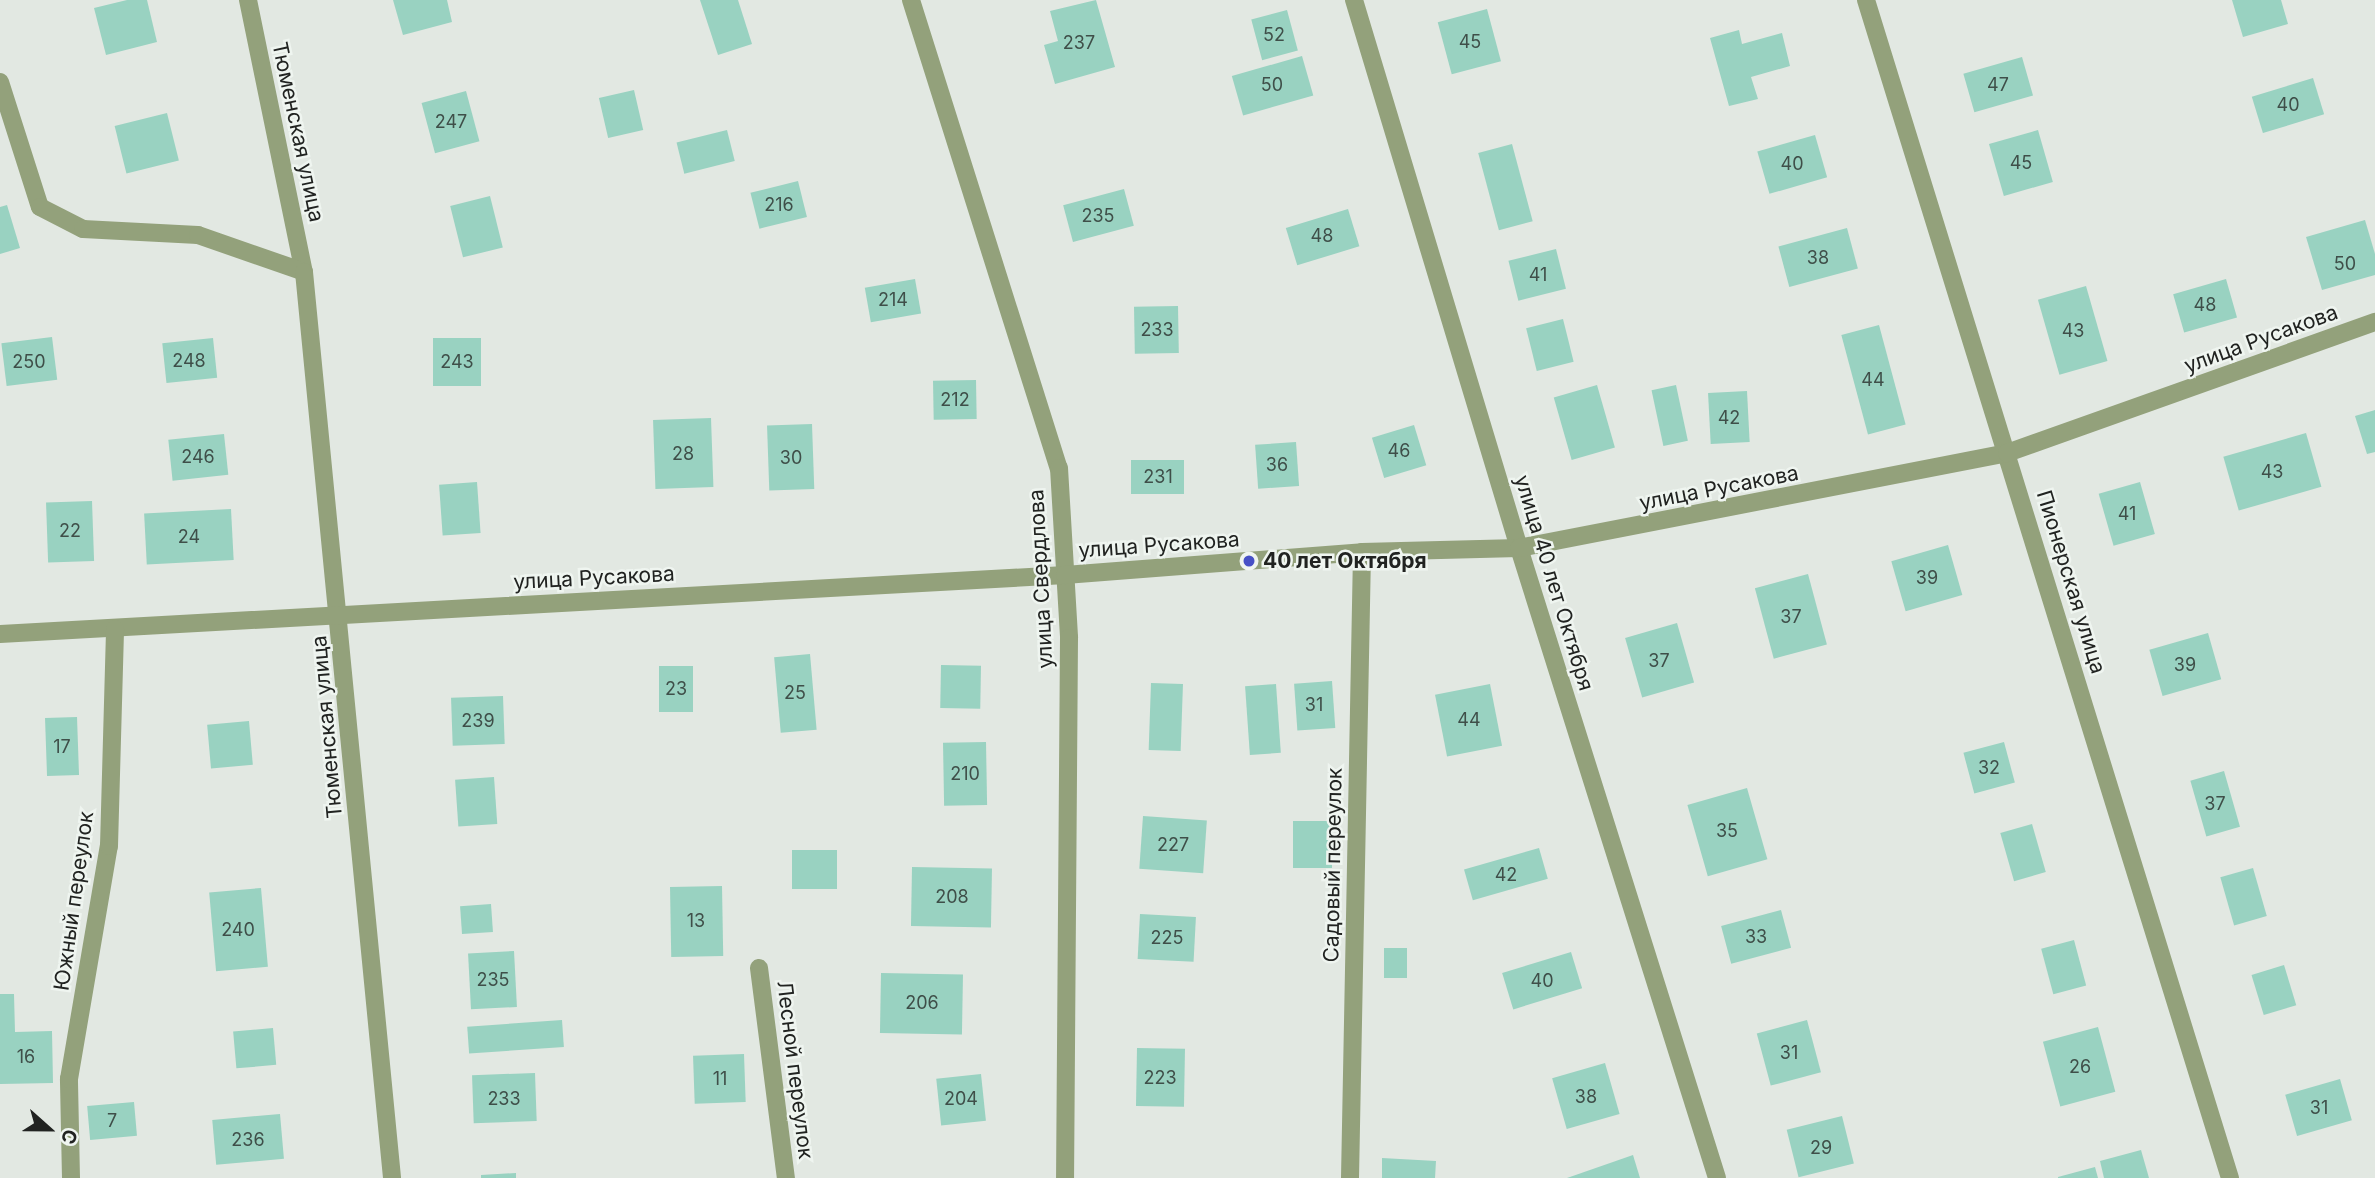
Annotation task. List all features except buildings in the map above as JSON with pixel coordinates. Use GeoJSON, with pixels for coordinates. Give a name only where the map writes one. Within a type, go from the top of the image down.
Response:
{"type":"FeatureCollection","features":[{"type":"Feature","properties":{"kind":"street","name":"Тюменская улица"},"geometry":{"type":"LineString","coordinates":[[248,0],[304,272],[392,1178]]}},
{"type":"Feature","properties":{"kind":"street","name":"улица Свердлова"},"geometry":{"type":"LineString","coordinates":[[911,0],[1059,468],[1069,638],[1065,1178]]}},
{"type":"Feature","properties":{"kind":"street","name":"улица 40 лет Октября"},"geometry":{"type":"LineString","coordinates":[[1354,0],[1519,548],[1717,1178]]}},
{"type":"Feature","properties":{"kind":"street","name":"Пионерская улица"},"geometry":{"type":"LineString","coordinates":[[1866,0],[2230,1178]]}},
{"type":"Feature","properties":{"kind":"street"},"geometry":{"type":"LineString","coordinates":[[0,82],[40,207],[83,229],[198,234],[304,272]]}},
{"type":"Feature","properties":{"kind":"street","name":"улица Русакова"},"geometry":{"type":"LineString","coordinates":[[0,634],[1065,575],[1362,552],[1519,548],[2007,453],[2375,322]]}},
{"type":"Feature","properties":{"kind":"street","name":"Садовый переулок"},"geometry":{"type":"LineString","coordinates":[[1350,1178],[1362,552]]}},
{"type":"Feature","properties":{"kind":"street","name":"Южный переулок"},"geometry":{"type":"LineString","coordinates":[[71,1178],[69,1079],[109,846],[115,629]]}},
{"type":"Feature","properties":{"kind":"street","name":"Лесной переулок"},"geometry":{"type":"LineString","coordinates":[[759,968],[786,1178]]}},
{"type":"Feature","properties":{"kind":"place","name":"40 лет Октября"},"geometry":{"type":"Point","coordinates":[1249,561]}}]}
